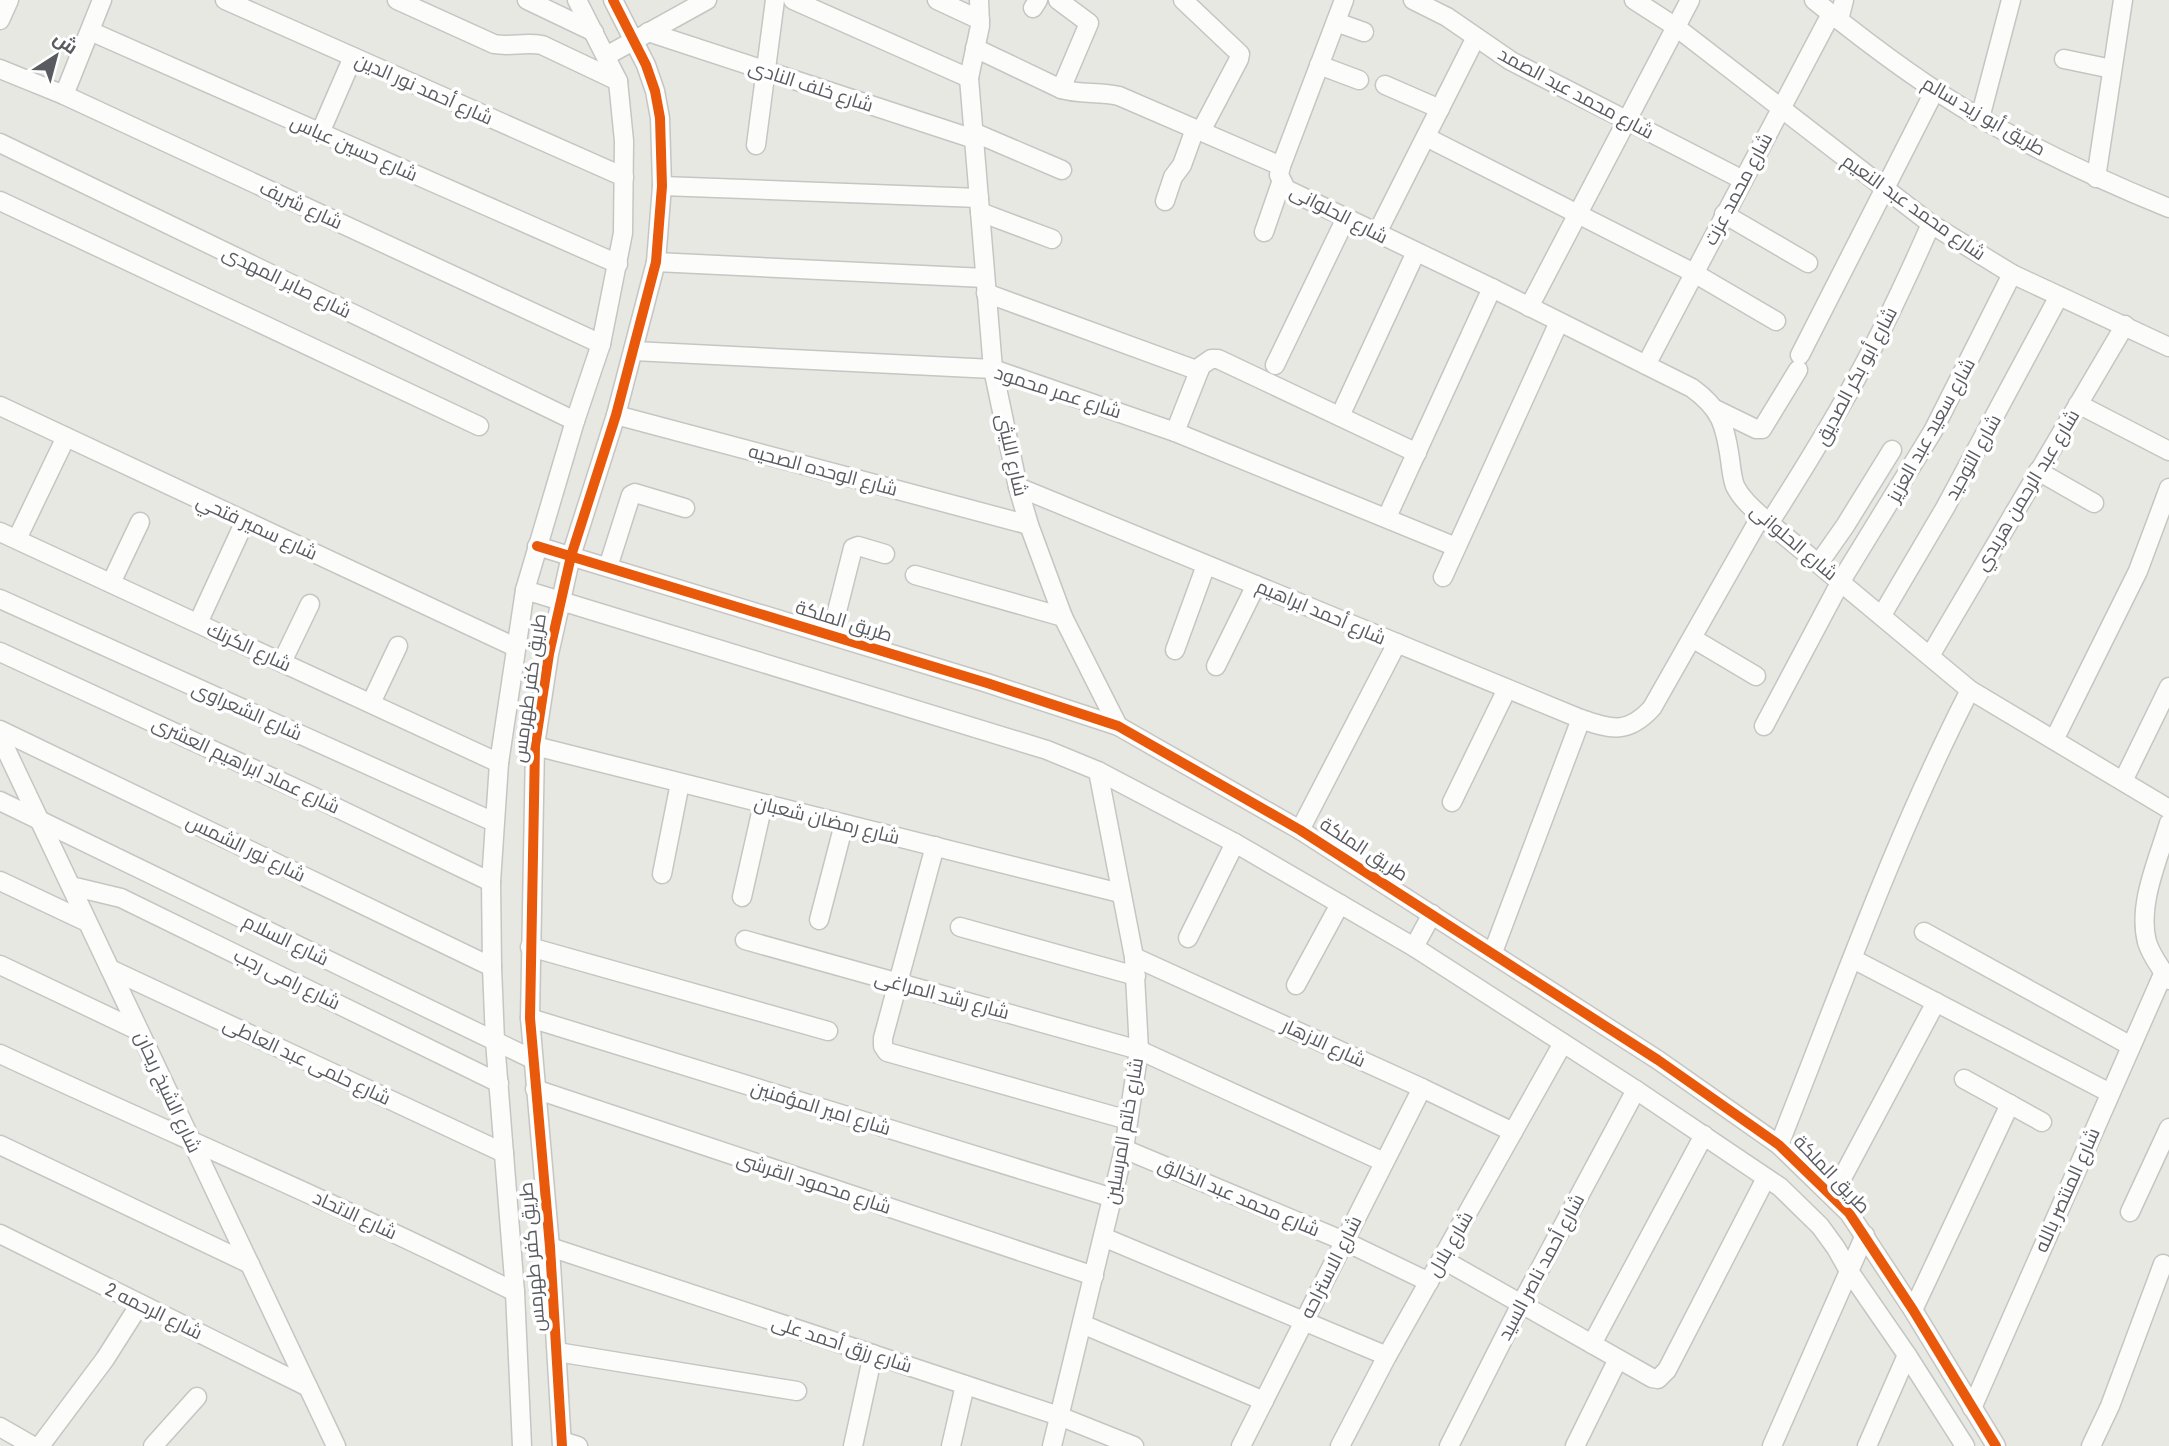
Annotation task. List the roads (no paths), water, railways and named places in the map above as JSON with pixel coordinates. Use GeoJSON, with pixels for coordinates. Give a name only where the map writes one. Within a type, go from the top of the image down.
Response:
{"type":"FeatureCollection","features":[{"type":"Feature","properties":{"kind":"street"},"geometry":{"type":"LineString","coordinates":[[0,20],[9,0]]}},
{"type":"Feature","properties":{"kind":"street"},"geometry":{"type":"LineString","coordinates":[[64,96],[102,0]]}},
{"type":"Feature","properties":{"kind":"street","name":"شارع أحمد نور الدين"},"geometry":{"type":"LineString","coordinates":[[225,0],[624,177]]}},
{"type":"Feature","properties":{"kind":"street"},"geometry":{"type":"LineString","coordinates":[[397,0],[494,44],[542,45],[618,81]]}},
{"type":"Feature","properties":{"kind":"street"},"geometry":{"type":"LineString","coordinates":[[527,0],[594,32]]}},
{"type":"Feature","properties":{"kind":"street","name":"طريق كفر طهرمس"},"geometry":{"type":"LineString","coordinates":[[522,1446],[515,1292],[495,1041],[491,882],[494,822],[499,763],[525,590],[575,421],[601,344],[623,233],[623,116],[618,81],[577,0]]}},
{"type":"Feature","properties":{"kind":"street","name":"طريق كفر طهرمس"},"geometry":{"type":"LineString","coordinates":[[567,1444],[530,1018],[535,746],[549,654],[572,556],[616,415],[656,262],[663,186],[660,117],[641,36],[613,0]]}},
{"type":"Feature","properties":{"kind":"street"},"geometry":{"type":"LineString","coordinates":[[606,56],[707,0]]}},
{"type":"Feature","properties":{"kind":"street"},"geometry":{"type":"LineString","coordinates":[[756,145],[775,0]]}},
{"type":"Feature","properties":{"kind":"street"},"geometry":{"type":"LineString","coordinates":[[793,0],[969,78]]}},
{"type":"Feature","properties":{"kind":"street"},"geometry":{"type":"LineString","coordinates":[[937,0],[980,20]]}},
{"type":"Feature","properties":{"kind":"street","name":"شارع الليثى"},"geometry":{"type":"LineString","coordinates":[[979,0],[980,20],[969,78],[993,369],[1018,487],[1029,525],[1063,617],[1118,726]]}},
{"type":"Feature","properties":{"kind":"street"},"geometry":{"type":"LineString","coordinates":[[975,48],[1061,89],[1089,23],[1058,0]]}},
{"type":"Feature","properties":{"kind":"street"},"geometry":{"type":"LineString","coordinates":[[1264,232],[1281,174],[1344,0]]}},
{"type":"Feature","properties":{"kind":"street","name":"شارع محمد عبد الصمد"},"geometry":{"type":"LineString","coordinates":[[1412,0],[1447,17],[1511,61],[1742,180]]}},
{"type":"Feature","properties":{"kind":"street","name":"شارع محمد عبد النعيم"},"geometry":{"type":"LineString","coordinates":[[1634,0],[1676,27],[1931,224],[2012,274],[2169,347]]}},
{"type":"Feature","properties":{"kind":"street"},"geometry":{"type":"LineString","coordinates":[[1529,307],[1690,0]]}},
{"type":"Feature","properties":{"kind":"street","name":"طريق أبو زيد سالم"},"geometry":{"type":"LineString","coordinates":[[1814,0],[1886,57],[1980,118],[2096,178],[2169,208]]}},
{"type":"Feature","properties":{"kind":"street","name":"شارع محمد عزت"},"geometry":{"type":"LineString","coordinates":[[1646,365],[1780,108],[1844,0]]}},
{"type":"Feature","properties":{"kind":"street"},"geometry":{"type":"LineString","coordinates":[[1980,118],[2011,0]]}},
{"type":"Feature","properties":{"kind":"street"},"geometry":{"type":"LineString","coordinates":[[2096,178],[2123,0]]}},
{"type":"Feature","properties":{"kind":"street"},"geometry":{"type":"LineString","coordinates":[[1165,201],[1173,177],[1182,165],[1240,54],[1188,1]]}},
{"type":"Feature","properties":{"kind":"street"},"geometry":{"type":"LineString","coordinates":[[1336,22],[1364,32]]}},
{"type":"Feature","properties":{"kind":"street","name":"شارع حسين عباس"},"geometry":{"type":"LineString","coordinates":[[90,32],[618,264]]}},
{"type":"Feature","properties":{"kind":"street","name":"شارع خلف النادى"},"geometry":{"type":"LineString","coordinates":[[641,36],[765,71],[974,136],[1062,170]]}},
{"type":"Feature","properties":{"kind":"street"},"geometry":{"type":"LineString","coordinates":[[1377,233],[1476,37]]}},
{"type":"Feature","properties":{"kind":"street"},"geometry":{"type":"LineString","coordinates":[[320,133],[353,57]]}},
{"type":"Feature","properties":{"kind":"street"},"geometry":{"type":"LineString","coordinates":[[2064,60],[2112,69]]}},
{"type":"Feature","properties":{"kind":"street"},"geometry":{"type":"LineString","coordinates":[[1319,65],[1359,80]]}},
{"type":"Feature","properties":{"kind":"street","name":"شارع شريف"},"geometry":{"type":"LineString","coordinates":[[0,69],[601,344]]}},
{"type":"Feature","properties":{"kind":"street"},"geometry":{"type":"LineString","coordinates":[[1385,85],[1440,109]]}},
{"type":"Feature","properties":{"kind":"street","name":"شارع الحلوانى"},"geometry":{"type":"LineString","coordinates":[[1061,89],[1071,92],[1105,92],[1119,96],[1198,130],[1281,174],[1292,192],[1692,388],[1717,410],[1726,431],[1734,485],[1747,503],[1765,519],[1970,690],[2169,809]]}},
{"type":"Feature","properties":{"kind":"street"},"geometry":{"type":"LineString","coordinates":[[1717,410],[1756,429],[1762,429],[1799,363],[1935,90]]}},
{"type":"Feature","properties":{"kind":"street"},"geometry":{"type":"LineString","coordinates":[[1426,137],[1694,273],[1776,321]]}},
{"type":"Feature","properties":{"kind":"street","name":"شارع صابر المهدى"},"geometry":{"type":"LineString","coordinates":[[0,143],[575,421]]}},
{"type":"Feature","properties":{"kind":"street"},"geometry":{"type":"LineString","coordinates":[[663,186],[980,205],[1052,239]]}},
{"type":"Feature","properties":{"kind":"street"},"geometry":{"type":"LineString","coordinates":[[0,201],[480,426]]}},
{"type":"Feature","properties":{"kind":"street"},"geometry":{"type":"LineString","coordinates":[[1724,214],[1808,263]]}},
{"type":"Feature","properties":{"kind":"street"},"geometry":{"type":"LineString","coordinates":[[1275,365],[1346,218]]}},
{"type":"Feature","properties":{"kind":"street","name":"شارع أبو بكر الصديق"},"geometry":{"type":"LineString","coordinates":[[1626,728],[1641,720],[1652,708],[1765,519],[1816,450],[1858,377],[1931,224]]}},
{"type":"Feature","properties":{"kind":"street"},"geometry":{"type":"LineString","coordinates":[[1340,416],[1416,252]]}},
{"type":"Feature","properties":{"kind":"street"},"geometry":{"type":"LineString","coordinates":[[656,262],[985,285],[1199,371]]}},
{"type":"Feature","properties":{"kind":"street","name":"شارع سعيد عبد العزيز"},"geometry":{"type":"LineString","coordinates":[[1764,726],[1842,581],[1933,431],[2012,274]]}},
{"type":"Feature","properties":{"kind":"street"},"geometry":{"type":"LineString","coordinates":[[1387,517],[1492,288]]}},
{"type":"Feature","properties":{"kind":"street","name":"شارع التوحيد"},"geometry":{"type":"LineString","coordinates":[[1882,615],[1991,424],[2059,296]]}},
{"type":"Feature","properties":{"kind":"street"},"geometry":{"type":"LineString","coordinates":[[1443,577],[1559,322]]}},
{"type":"Feature","properties":{"kind":"street","name":"شارع عبد الرحمن هريدي"},"geometry":{"type":"LineString","coordinates":[[1930,656],[2125,326]]}},
{"type":"Feature","properties":{"kind":"street","name":"شارع عمر محمود"},"geometry":{"type":"LineString","coordinates":[[634,351],[993,369],[1175,432],[1456,547]]}},
{"type":"Feature","properties":{"kind":"street"},"geometry":{"type":"LineString","coordinates":[[1175,432],[1199,371],[1206,361],[1218,359],[1417,453]]}},
{"type":"Feature","properties":{"kind":"street"},"geometry":{"type":"LineString","coordinates":[[2078,404],[2169,451]]}},
{"type":"Feature","properties":{"kind":"street","name":"شارع سمير فتحي"},"geometry":{"type":"LineString","coordinates":[[0,406],[515,648]]}},
{"type":"Feature","properties":{"kind":"street","name":"شارع الوحده الصحيه"},"geometry":{"type":"LineString","coordinates":[[616,415],[1029,525]]}},
{"type":"Feature","properties":{"kind":"street"},"geometry":{"type":"LineString","coordinates":[[17,540],[66,437]]}},
{"type":"Feature","properties":{"kind":"street"},"geometry":{"type":"LineString","coordinates":[[1819,563],[1892,450]]}},
{"type":"Feature","properties":{"kind":"street"},"geometry":{"type":"LineString","coordinates":[[2038,471],[2094,503]]}},
{"type":"Feature","properties":{"kind":"street","name":"شارع أحمد ابراهيم"},"geometry":{"type":"LineString","coordinates":[[1018,487],[1581,719],[1603,727],[1626,728]]}},
{"type":"Feature","properties":{"kind":"street"},"geometry":{"type":"LineString","coordinates":[[2054,740],[2138,571],[2169,488]]}},
{"type":"Feature","properties":{"kind":"street"},"geometry":{"type":"LineString","coordinates":[[607,567],[631,495],[635,493],[685,508]]}},
{"type":"Feature","properties":{"kind":"street"},"geometry":{"type":"LineString","coordinates":[[198,623],[245,521]]}},
{"type":"Feature","properties":{"kind":"street"},"geometry":{"type":"LineString","coordinates":[[111,583],[140,522]]}},
{"type":"Feature","properties":{"kind":"street","name":"شارع الكرنك"},"geometry":{"type":"LineString","coordinates":[[0,532],[499,763]]}},
{"type":"Feature","properties":{"kind":"street","name":"طريق الملكة"},"geometry":{"type":"LineString","coordinates":[[537,546],[998,686],[1118,726],[1300,830],[1658,1060],[1779,1145],[1833,1195],[1865,1235],[1996,1446]]}},
{"type":"Feature","properties":{"kind":"street"},"geometry":{"type":"LineString","coordinates":[[831,635],[853,548],[858,546],[885,554]]}},
{"type":"Feature","properties":{"kind":"street"},"geometry":{"type":"LineString","coordinates":[[1175,650],[1206,565]]}},
{"type":"Feature","properties":{"kind":"street"},"geometry":{"type":"LineString","coordinates":[[915,575],[1063,617]]}},
{"type":"Feature","properties":{"kind":"street"},"geometry":{"type":"LineString","coordinates":[[1216,666],[1256,585]]}},
{"type":"Feature","properties":{"kind":"street"},"geometry":{"type":"LineString","coordinates":[[525,590],[1047,750],[1098,771],[1236,843],[1414,947],[1704,1135],[1801,1205],[1820,1226],[1907,1355],[1961,1444]]}},
{"type":"Feature","properties":{"kind":"street","name":"شارع الشعراوى"},"geometry":{"type":"LineString","coordinates":[[0,599],[494,822]]}},
{"type":"Feature","properties":{"kind":"street"},"geometry":{"type":"LineString","coordinates":[[282,662],[310,604]]}},
{"type":"Feature","properties":{"kind":"street"},"geometry":{"type":"LineString","coordinates":[[1692,638],[1756,676]]}},
{"type":"Feature","properties":{"kind":"street"},"geometry":{"type":"LineString","coordinates":[[1300,830],[1396,643]]}},
{"type":"Feature","properties":{"kind":"street"},"geometry":{"type":"LineString","coordinates":[[370,704],[397,646]]}},
{"type":"Feature","properties":{"kind":"street","name":"شارع عماد ابراهيم العشرى"},"geometry":{"type":"LineString","coordinates":[[0,652],[491,882]]}},
{"type":"Feature","properties":{"kind":"street"},"geometry":{"type":"LineString","coordinates":[[2123,781],[2169,687]]}},
{"type":"Feature","properties":{"kind":"street"},"geometry":{"type":"LineString","coordinates":[[1452,802],[1507,689]]}},
{"type":"Feature","properties":{"kind":"street"},"geometry":{"type":"LineString","coordinates":[[1779,1145],[1935,759],[1970,690]]}},
{"type":"Feature","properties":{"kind":"street"},"geometry":{"type":"LineString","coordinates":[[1493,953],[1581,719]]}},
{"type":"Feature","properties":{"kind":"street","name":"شارع نور الشمس"},"geometry":{"type":"LineString","coordinates":[[0,730],[492,967]]}},
{"type":"Feature","properties":{"kind":"street","name":"شارع الشيخ ريحان"},"geometry":{"type":"LineString","coordinates":[[0,737],[336,1446]]}},
{"type":"Feature","properties":{"kind":"street","name":"شارع رمضان شعبان"},"geometry":{"type":"LineString","coordinates":[[535,746],[1120,893]]}},
{"type":"Feature","properties":{"kind":"street","name":"شارع خاتم المرسلين"},"geometry":{"type":"LineString","coordinates":[[1052,1446],[1124,1149],[1139,1050],[1134,957],[1098,771]]}},
{"type":"Feature","properties":{"kind":"street"},"geometry":{"type":"LineString","coordinates":[[662,874],[680,783]]}},
{"type":"Feature","properties":{"kind":"street","name":"شارع السلام"},"geometry":{"type":"LineString","coordinates":[[0,801],[533,1059]]}},
{"type":"Feature","properties":{"kind":"street"},"geometry":{"type":"LineString","coordinates":[[742,897],[763,804]]}},
{"type":"Feature","properties":{"kind":"street"},"geometry":{"type":"LineString","coordinates":[[2166,976],[2147,942],[2145,926],[2149,890],[2169,823]]}},
{"type":"Feature","properties":{"kind":"street"},"geometry":{"type":"LineString","coordinates":[[819,920],[844,824]]}},
{"type":"Feature","properties":{"kind":"street"},"geometry":{"type":"LineString","coordinates":[[1188,938],[1236,843]]}},
{"type":"Feature","properties":{"kind":"street"},"geometry":{"type":"LineString","coordinates":[[934,846],[883,1038],[883,1046],[887,1052],[1128,1120]]}},
{"type":"Feature","properties":{"kind":"street"},"geometry":{"type":"LineString","coordinates":[[0,881],[87,922]]}},
{"type":"Feature","properties":{"kind":"street","name":"شارع رامى رجب"},"geometry":{"type":"LineString","coordinates":[[71,886],[121,898],[499,1083]]}},
{"type":"Feature","properties":{"kind":"street"},"geometry":{"type":"LineString","coordinates":[[1296,985],[1340,904]]}},
{"type":"Feature","properties":{"kind":"street"},"geometry":{"type":"LineString","coordinates":[[1414,947],[1432,914]]}},
{"type":"Feature","properties":{"kind":"street"},"geometry":{"type":"LineString","coordinates":[[960,927],[1136,976]]}},
{"type":"Feature","properties":{"kind":"street"},"geometry":{"type":"LineString","coordinates":[[1924,932],[2131,1046]]}},
{"type":"Feature","properties":{"kind":"street","name":"شارع رشد المراغى"},"geometry":{"type":"LineString","coordinates":[[745,940],[1139,1050],[1384,1162]]}},
{"type":"Feature","properties":{"kind":"street"},"geometry":{"type":"LineString","coordinates":[[530,947],[828,1031]]}},
{"type":"Feature","properties":{"kind":"street","name":"شارع الازهار"},"geometry":{"type":"LineString","coordinates":[[1134,957],[1513,1132]]}},
{"type":"Feature","properties":{"kind":"street"},"geometry":{"type":"LineString","coordinates":[[1853,959],[2110,1093]]}},
{"type":"Feature","properties":{"kind":"street"},"geometry":{"type":"LineString","coordinates":[[0,965],[139,1031]]}},
{"type":"Feature","properties":{"kind":"street","name":"شارع حلمى عبد العاطى"},"geometry":{"type":"LineString","coordinates":[[110,969],[504,1153]]}},
{"type":"Feature","properties":{"kind":"street","name":"شارع المنتصر بالله"},"geometry":{"type":"LineString","coordinates":[[1972,1408],[2131,1046],[2166,976]]}},
{"type":"Feature","properties":{"kind":"street"},"geometry":{"type":"LineString","coordinates":[[1833,1195],[1936,1002]]}},
{"type":"Feature","properties":{"kind":"street","name":"شارع امير المؤمنين"},"geometry":{"type":"LineString","coordinates":[[530,1018],[1113,1198]]}},
{"type":"Feature","properties":{"kind":"street","name":"شارع بلال"},"geometry":{"type":"LineString","coordinates":[[1340,1446],[1387,1356],[1563,1043]]}},
{"type":"Feature","properties":{"kind":"street","name":"شارع الاتحاد"},"geometry":{"type":"LineString","coordinates":[[0,1054],[397,1234],[515,1292]]}},
{"type":"Feature","properties":{"kind":"street"},"geometry":{"type":"LineString","coordinates":[[1964,1079],[2042,1122]]}},
{"type":"Feature","properties":{"kind":"street","name":"شارع الاستراحه"},"geometry":{"type":"LineString","coordinates":[[1241,1446],[1422,1088]]}},
{"type":"Feature","properties":{"kind":"street","name":"شارع محمود القرشى"},"geometry":{"type":"LineString","coordinates":[[535,1089],[1094,1276]]}},
{"type":"Feature","properties":{"kind":"street","name":"شارع أحمد ناصر السيد"},"geometry":{"type":"LineString","coordinates":[[1449,1446],[1521,1304],[1636,1090]]}},
{"type":"Feature","properties":{"kind":"street"},"geometry":{"type":"LineString","coordinates":[[1913,1310],[2010,1104]]}},
{"type":"Feature","properties":{"kind":"street"},"geometry":{"type":"LineString","coordinates":[[2130,1212],[2169,1128]]}},
{"type":"Feature","properties":{"kind":"street"},"geometry":{"type":"LineString","coordinates":[[1592,1344],[1704,1135]]}},
{"type":"Feature","properties":{"kind":"street"},"geometry":{"type":"LineString","coordinates":[[0,1145],[250,1264]]}},
{"type":"Feature","properties":{"kind":"street","name":"شارع محمد عبد الخالق"},"geometry":{"type":"LineString","coordinates":[[1124,1149],[1344,1241],[1429,1282]]}},
{"type":"Feature","properties":{"kind":"street"},"geometry":{"type":"LineString","coordinates":[[1442,1259],[1658,1379],[1667,1370],[1766,1178]]}},
{"type":"Feature","properties":{"kind":"street","name":"شارع الرحمه 2"},"geometry":{"type":"LineString","coordinates":[[0,1234],[308,1387]]}},
{"type":"Feature","properties":{"kind":"street"},"geometry":{"type":"LineString","coordinates":[[1772,1446],[1865,1235]]}},
{"type":"Feature","properties":{"kind":"street"},"geometry":{"type":"LineString","coordinates":[[1103,1237],[1387,1356]]}},
{"type":"Feature","properties":{"kind":"street","name":"شارع رزق أحمد على"},"geometry":{"type":"LineString","coordinates":[[550,1247],[1059,1416],[1133,1446]]}},
{"type":"Feature","properties":{"kind":"street"},"geometry":{"type":"LineString","coordinates":[[2091,1446],[2110,1406],[2163,1264]]}},
{"type":"Feature","properties":{"kind":"street"},"geometry":{"type":"LineString","coordinates":[[40,1446],[105,1359],[140,1304]]}},
{"type":"Feature","properties":{"kind":"street"},"geometry":{"type":"LineString","coordinates":[[1082,1324],[1264,1401]]}},
{"type":"Feature","properties":{"kind":"street"},"geometry":{"type":"LineString","coordinates":[[558,1352],[797,1391]]}},
{"type":"Feature","properties":{"kind":"street"},"geometry":{"type":"LineString","coordinates":[[853,1446],[873,1354]]}},
{"type":"Feature","properties":{"kind":"street"},"geometry":{"type":"LineString","coordinates":[[1867,1446],[1907,1355]]}},
{"type":"Feature","properties":{"kind":"street"},"geometry":{"type":"LineString","coordinates":[[1575,1446],[1618,1359]]}},
{"type":"Feature","properties":{"kind":"street"},"geometry":{"type":"LineString","coordinates":[[951,1446],[965,1385]]}},
{"type":"Feature","properties":{"kind":"street"},"geometry":{"type":"LineString","coordinates":[[153,1446],[197,1397]]}},
{"type":"Feature","properties":{"kind":"street"},"geometry":{"type":"LineString","coordinates":[[0,1427],[33,1446]]}}]}
